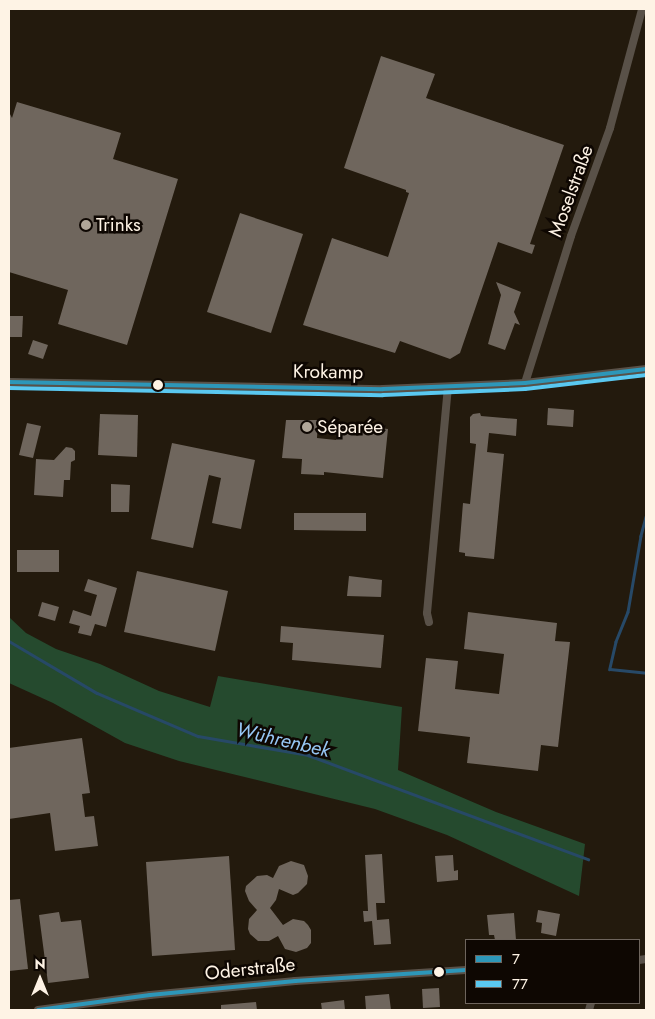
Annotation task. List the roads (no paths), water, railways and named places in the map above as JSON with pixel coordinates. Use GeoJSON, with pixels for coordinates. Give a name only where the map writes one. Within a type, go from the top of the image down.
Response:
{"type":"FeatureCollection","features":[{"type":"Feature","properties":{"kind":"street","name":"Moselstraße"},"geometry":{"type":"LineString","coordinates":[[525,383],[571,236],[607,136],[642,9]]}},
{"type":"Feature","properties":{"kind":"street","name":"Krokamp"},"geometry":{"type":"LineString","coordinates":[[9,382],[242,388],[448,387],[525,383],[646,369]]}},
{"type":"Feature","properties":{"kind":"street"},"geometry":{"type":"LineString","coordinates":[[430,622],[427,613],[448,387]]}},
{"type":"Feature","properties":{"kind":"street","name":"Oderstraße"},"geometry":{"type":"LineString","coordinates":[[38,1010],[150,995],[312,979],[465,970]]}},
{"type":"Feature","properties":{"kind":"waterway"},"geometry":{"type":"LineString","coordinates":[[646,517],[628,612],[616,642],[610,669],[646,673]]}},
{"type":"Feature","properties":{"kind":"waterway","name":"Wührenbek"},"geometry":{"type":"LineString","coordinates":[[9,641],[97,693],[198,736],[308,755],[588,859]]}},
{"type":"Feature","properties":{"kind":"place","name":"Trinks"},"geometry":{"type":"Point","coordinates":[86,225]}},
{"type":"Feature","properties":{"kind":"place","name":"Séparée"},"geometry":{"type":"Point","coordinates":[307,427]}}]}
